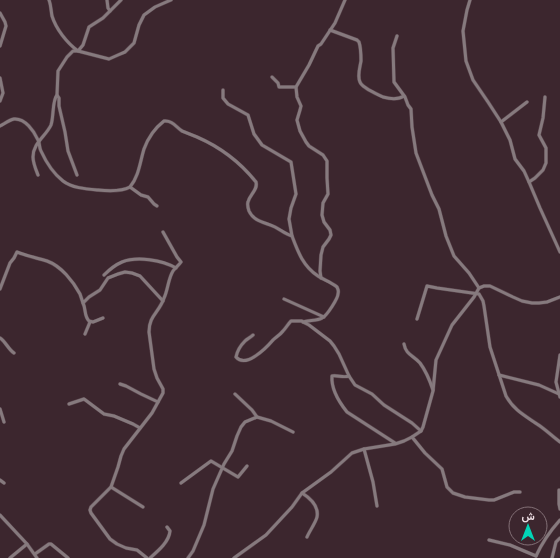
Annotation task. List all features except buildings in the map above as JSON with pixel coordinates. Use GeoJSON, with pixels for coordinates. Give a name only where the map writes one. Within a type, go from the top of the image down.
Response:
{"type":"FeatureCollection","features":[{"type":"Feature","properties":{"kind":"street"},"geometry":{"type":"LineString","coordinates":[[49,0],[52,15],[58,28],[67,41],[78,51]]}},
{"type":"Feature","properties":{"kind":"street"},"geometry":{"type":"LineString","coordinates":[[107,0],[110,11]]}},
{"type":"Feature","properties":{"kind":"street"},"geometry":{"type":"LineString","coordinates":[[78,51],[83,45],[89,26],[103,18],[121,0]]}},
{"type":"Feature","properties":{"kind":"street"},"geometry":{"type":"LineString","coordinates":[[38,175],[33,158],[34,152],[39,141],[45,135],[52,123],[55,97],[57,94],[59,68],[70,53],[73,51],[78,51],[109,59],[118,56],[125,52],[134,43],[139,25],[144,15],[155,7],[171,0]]}},
{"type":"Feature","properties":{"kind":"street"},"geometry":{"type":"LineString","coordinates":[[321,278],[320,265],[322,250],[330,239],[331,235],[322,215],[323,203],[328,194],[327,161],[323,155],[309,146],[300,131],[297,120],[301,106],[296,87],[318,46],[321,44],[335,23],[345,0]]}},
{"type":"Feature","properties":{"kind":"street"},"geometry":{"type":"LineString","coordinates":[[470,0],[463,31],[466,61],[473,80],[501,122],[510,140],[515,159],[530,182],[560,252]]}},
{"type":"Feature","properties":{"kind":"street"},"geometry":{"type":"LineString","coordinates":[[0,13],[6,26],[0,46]]}},
{"type":"Feature","properties":{"kind":"street"},"geometry":{"type":"LineString","coordinates":[[330,30],[359,42],[361,59],[359,81],[366,89],[389,98],[401,98],[404,96]]}},
{"type":"Feature","properties":{"kind":"street"},"geometry":{"type":"LineString","coordinates":[[397,36],[393,48],[395,66],[394,82],[407,100],[408,106],[411,109],[416,153],[439,209],[451,250],[479,288]]}},
{"type":"Feature","properties":{"kind":"street"},"geometry":{"type":"LineString","coordinates":[[272,77],[278,83],[279,87],[296,87]]}},
{"type":"Feature","properties":{"kind":"street"},"geometry":{"type":"LineString","coordinates":[[0,78],[3,93],[0,99]]}},
{"type":"Feature","properties":{"kind":"street"},"geometry":{"type":"LineString","coordinates":[[224,90],[223,98],[228,104],[248,115],[254,134],[262,145],[291,162],[296,194],[289,219],[292,236],[299,255],[313,272],[335,285],[339,292],[328,313],[324,317],[303,322]]}},
{"type":"Feature","properties":{"kind":"street"},"geometry":{"type":"LineString","coordinates":[[57,94],[60,98],[59,106],[68,151],[77,175]]}},
{"type":"Feature","properties":{"kind":"street"},"geometry":{"type":"LineString","coordinates":[[530,182],[543,170],[546,163],[546,148],[539,135],[543,118],[545,97]]}},
{"type":"Feature","properties":{"kind":"street"},"geometry":{"type":"LineString","coordinates":[[501,122],[527,102]]}},
{"type":"Feature","properties":{"kind":"street"},"geometry":{"type":"LineString","coordinates":[[0,126],[12,120],[19,120],[28,125],[39,141],[40,150],[48,165],[61,179],[70,185],[109,191],[124,190],[130,187],[140,166],[148,140],[162,122],[166,120],[183,131],[198,137],[227,154],[240,164],[257,184],[248,205],[252,216],[258,221],[273,226],[292,236]]}},
{"type":"Feature","properties":{"kind":"street"},"geometry":{"type":"LineString","coordinates":[[130,187],[141,195],[148,197],[157,206]]}},
{"type":"Feature","properties":{"kind":"street"},"geometry":{"type":"LineString","coordinates":[[163,232],[177,257],[182,262],[171,274],[163,301],[149,326],[154,369],[163,389],[163,393],[152,413],[124,449],[111,488],[91,507],[90,510],[110,539],[126,548],[138,550],[148,558],[170,537],[170,531],[167,526]]}},
{"type":"Feature","properties":{"kind":"street"},"geometry":{"type":"LineString","coordinates":[[0,289],[10,262],[17,252],[47,261],[58,267],[69,278],[81,296],[85,308],[86,318],[90,322]]}},
{"type":"Feature","properties":{"kind":"street"},"geometry":{"type":"LineString","coordinates":[[104,275],[122,262],[134,260],[154,260],[176,268]]}},
{"type":"Feature","properties":{"kind":"street"},"geometry":{"type":"LineString","coordinates":[[83,303],[100,290],[108,278],[125,272],[135,273],[140,276],[163,301]]}},
{"type":"Feature","properties":{"kind":"street"},"geometry":{"type":"LineString","coordinates":[[416,319],[427,286],[479,294],[483,300],[490,347],[506,396],[514,406],[560,442]]}},
{"type":"Feature","properties":{"kind":"street"},"geometry":{"type":"LineString","coordinates":[[234,558],[266,535],[292,507],[302,493],[331,472],[352,453],[364,449],[395,444],[412,438],[421,431],[433,391],[436,360],[452,325],[479,288],[490,286],[512,297],[532,303],[547,302],[560,297]]}},
{"type":"Feature","properties":{"kind":"street"},"geometry":{"type":"LineString","coordinates":[[284,299],[324,317]]}},
{"type":"Feature","properties":{"kind":"street"},"geometry":{"type":"LineString","coordinates":[[90,322],[103,318]]}},
{"type":"Feature","properties":{"kind":"street"},"geometry":{"type":"LineString","coordinates":[[254,335],[245,341],[237,352],[236,357],[238,359],[248,360],[259,354],[283,331],[291,321],[302,321],[309,325],[330,341],[334,346],[348,376],[355,385],[372,394],[384,406],[412,423],[421,431]]}},
{"type":"Feature","properties":{"kind":"street"},"geometry":{"type":"LineString","coordinates":[[85,334],[90,322]]}},
{"type":"Feature","properties":{"kind":"street"},"geometry":{"type":"LineString","coordinates":[[0,338],[4,340],[14,354]]}},
{"type":"Feature","properties":{"kind":"street"},"geometry":{"type":"LineString","coordinates":[[404,344],[407,353],[417,361],[422,368],[433,391]]}},
{"type":"Feature","properties":{"kind":"street"},"geometry":{"type":"LineString","coordinates":[[559,395],[556,382],[560,355]]}},
{"type":"Feature","properties":{"kind":"street"},"geometry":{"type":"LineString","coordinates":[[499,375],[538,386],[559,395]]}},
{"type":"Feature","properties":{"kind":"street"},"geometry":{"type":"LineString","coordinates":[[348,376],[332,376],[336,395],[342,405],[347,412],[395,444]]}},
{"type":"Feature","properties":{"kind":"street"},"geometry":{"type":"LineString","coordinates":[[120,384],[158,402]]}},
{"type":"Feature","properties":{"kind":"street"},"geometry":{"type":"LineString","coordinates":[[235,394],[252,410],[257,417],[271,421],[293,432]]}},
{"type":"Feature","properties":{"kind":"street"},"geometry":{"type":"LineString","coordinates":[[69,404],[84,399],[104,414],[114,416],[140,428]]}},
{"type":"Feature","properties":{"kind":"street"},"geometry":{"type":"LineString","coordinates":[[0,409],[4,422]]}},
{"type":"Feature","properties":{"kind":"street"},"geometry":{"type":"LineString","coordinates":[[188,558],[204,525],[213,489],[232,451],[241,427],[245,422],[257,417]]}},
{"type":"Feature","properties":{"kind":"street"},"geometry":{"type":"LineString","coordinates":[[412,438],[442,469],[447,487],[453,493],[465,497],[494,500],[514,492],[520,492]]}},
{"type":"Feature","properties":{"kind":"street"},"geometry":{"type":"LineString","coordinates":[[364,449],[373,482],[376,506]]}},
{"type":"Feature","properties":{"kind":"street"},"geometry":{"type":"LineString","coordinates":[[181,483],[211,461],[238,477],[247,466]]}},
{"type":"Feature","properties":{"kind":"street"},"geometry":{"type":"LineString","coordinates":[[0,480],[4,483]]}},
{"type":"Feature","properties":{"kind":"street"},"geometry":{"type":"LineString","coordinates":[[111,488],[143,507]]}},
{"type":"Feature","properties":{"kind":"street"},"geometry":{"type":"LineString","coordinates":[[559,490],[560,509]]}},
{"type":"Feature","properties":{"kind":"street"},"geometry":{"type":"LineString","coordinates":[[302,493],[316,506],[317,517],[307,537]]}},
{"type":"Feature","properties":{"kind":"street"},"geometry":{"type":"LineString","coordinates":[[0,516],[27,544],[37,558]]}},
{"type":"Feature","properties":{"kind":"street"},"geometry":{"type":"LineString","coordinates":[[489,540],[510,545],[536,557],[550,531],[560,520]]}},
{"type":"Feature","properties":{"kind":"street"},"geometry":{"type":"LineString","coordinates":[[552,558],[556,542],[560,538]]}},
{"type":"Feature","properties":{"kind":"street"},"geometry":{"type":"LineString","coordinates":[[10,558],[27,544]]}},
{"type":"Feature","properties":{"kind":"street"},"geometry":{"type":"LineString","coordinates":[[35,554],[51,544],[68,558]]}}]}
